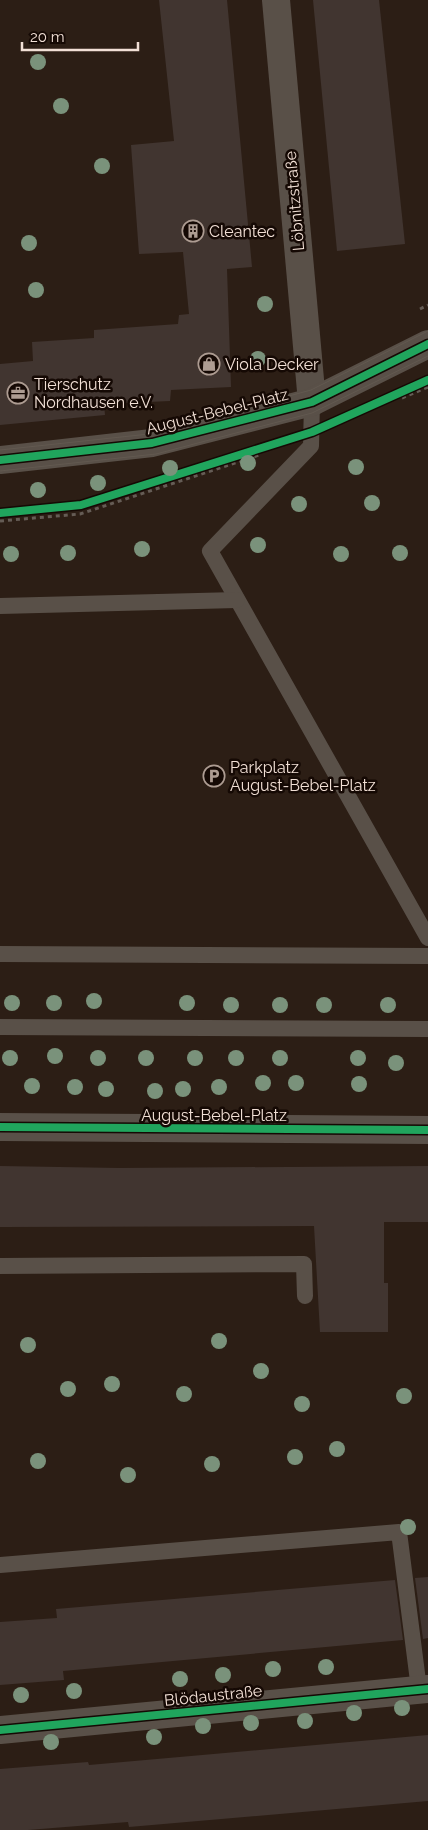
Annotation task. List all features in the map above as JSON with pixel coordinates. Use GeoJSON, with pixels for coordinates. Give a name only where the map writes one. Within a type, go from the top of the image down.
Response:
{"type":"FeatureCollection","features":[{"type":"Feature","properties":{"kind":"street","name":"Löbnitzstraße"},"geometry":{"type":"LineString","coordinates":[[276,0],[312,402]]}},
{"type":"Feature","properties":{"kind":"street","name":"August-Bebel-Platz"},"geometry":{"type":"LineString","coordinates":[[0,460],[152,443],[312,402],[428,344]]}},
{"type":"Feature","properties":{"kind":"street","name":"August-Bebel-Platz"},"geometry":{"type":"LineString","coordinates":[[0,1127],[428,1130]]}},
{"type":"Feature","properties":{"kind":"street","name":"Blödaustraße"},"geometry":{"type":"LineString","coordinates":[[0,1730],[423,1689]]}},
{"type":"Feature","properties":{"kind":"lane"},"geometry":{"type":"LineString","coordinates":[[312,402],[311,446],[210,551],[428,938]]}},
{"type":"Feature","properties":{"kind":"lane"},"geometry":{"type":"LineString","coordinates":[[0,606],[237,600]]}},
{"type":"Feature","properties":{"kind":"lane"},"geometry":{"type":"LineString","coordinates":[[0,954],[428,956]]}},
{"type":"Feature","properties":{"kind":"lane"},"geometry":{"type":"LineString","coordinates":[[0,1027],[428,1029]]}},
{"type":"Feature","properties":{"kind":"lane"},"geometry":{"type":"LineString","coordinates":[[0,1266],[304,1264],[305,1296]]}},
{"type":"Feature","properties":{"kind":"lane"},"geometry":{"type":"LineString","coordinates":[[0,1565],[399,1532],[423,1689]]}},
{"type":"Feature","properties":{"kind":"path"},"geometry":{"type":"LineString","coordinates":[[392,396],[428,380]]}},
{"type":"Feature","properties":{"kind":"path"},"geometry":{"type":"LineString","coordinates":[[401,399],[428,387]]}},
{"type":"Feature","properties":{"kind":"path"},"geometry":{"type":"LineString","coordinates":[[81,505],[312,435]]}},
{"type":"Feature","properties":{"kind":"path"},"geometry":{"type":"LineString","coordinates":[[0,521],[80,514],[312,435]]}},
{"type":"Feature","properties":{"kind":"path"},"geometry":{"type":"LineString","coordinates":[[0,513],[72,506]]}},
{"type":"Feature","properties":{"kind":"building"},"geometry":{"type":"Polygon","coordinates":[[[159,0],[227,0],[252,267],[227,269],[231,387],[171,390],[170,401],[104,404],[105,415],[0,425],[0,364],[33,361],[32,342],[94,338],[94,330],[178,324],[179,315],[189,314],[183,252],[139,254],[131,145],[174,141],[159,0]]]}},
{"type":"Feature","properties":{"kind":"building"},"geometry":{"type":"Polygon","coordinates":[[[313,0],[379,0],[405,244],[337,251],[313,0]]]}},
{"type":"Feature","properties":{"kind":"building"},"geometry":{"type":"Polygon","coordinates":[[[0,1166],[119,1168],[428,1166],[428,1222],[384,1222],[384,1283],[388,1283],[388,1332],[320,1332],[314,1226],[0,1227],[0,1166]]]}},
{"type":"Feature","properties":{"kind":"building"},"geometry":{"type":"Polygon","coordinates":[[[428,1577],[428,1638],[423,1639],[415,1578],[428,1577]]]}},
{"type":"Feature","properties":{"kind":"building"},"geometry":{"type":"Polygon","coordinates":[[[395,1580],[403,1640],[63,1671],[64,1680],[0,1685],[0,1622],[57,1618],[56,1609],[395,1580]]]}},
{"type":"Feature","properties":{"kind":"building"},"geometry":{"type":"Polygon","coordinates":[[[428,1735],[428,1801],[129,1827],[128,1822],[28,1830],[0,1830],[0,1769],[88,1762],[89,1765],[428,1735]]]}},
{"type":"Feature","properties":{"kind":"tram line"},"geometry":{"type":"LineString","coordinates":[[0,450],[149,434],[311,390],[428,331]]}},
{"type":"Feature","properties":{"kind":"tram line"},"geometry":{"type":"LineString","coordinates":[[0,471],[156,454],[312,413],[428,356]]}},
{"type":"Feature","properties":{"kind":"cycle path"},"geometry":{"type":"LineString","coordinates":[[0,460],[152,443],[312,402],[428,344]]}},
{"type":"Feature","properties":{"kind":"cycle path"},"geometry":{"type":"LineString","coordinates":[[0,513],[81,505],[312,432],[428,380]]}},
{"type":"Feature","properties":{"kind":"cycle path"},"geometry":{"type":"LineString","coordinates":[[0,1127],[428,1130]]}},
{"type":"Feature","properties":{"kind":"cycle path"},"geometry":{"type":"LineString","coordinates":[[0,1730],[428,1689]]}},
{"type":"Feature","properties":{"kind":"place","name":"Cleantec"},"geometry":{"type":"Point","coordinates":[193,231]}},
{"type":"Feature","properties":{"kind":"place","name":"Viola Decker"},"geometry":{"type":"Point","coordinates":[209,364]}},
{"type":"Feature","properties":{"kind":"place","name":"Tierschutz Nordhausen e.V."},"geometry":{"type":"Point","coordinates":[18,393]}},
{"type":"Feature","properties":{"kind":"place","name":"Parkplatz August-Bebel-Platz"},"geometry":{"type":"Point","coordinates":[214,776]}}]}
